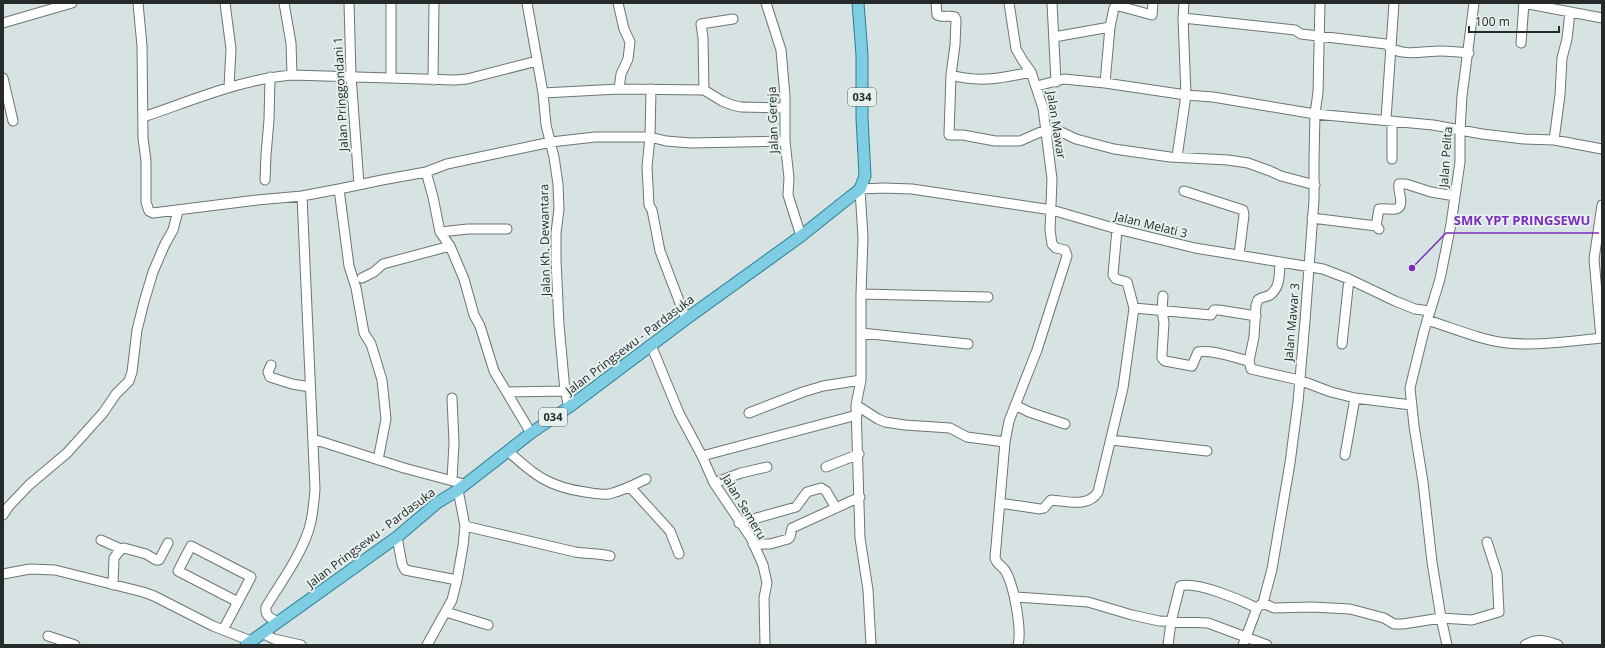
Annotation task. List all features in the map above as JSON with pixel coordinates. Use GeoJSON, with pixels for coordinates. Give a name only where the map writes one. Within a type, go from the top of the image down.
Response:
{"type":"FeatureCollection","features":[{"type":"Feature","properties":{"kind":"main road","name":"034"},"geometry":{"type":"LineString","coordinates":[[858,3],[862,55],[862,118],[865,176],[860,189]]}},
{"type":"Feature","properties":{"kind":"main road","name":"Jalan Pringsewu - Pardasuka"},"geometry":{"type":"LineString","coordinates":[[248,643],[397,537],[437,504],[530,434],[569,407],[686,319],[801,236],[860,189]]}},
{"type":"Feature","properties":{"kind":"street"},"geometry":{"type":"LineString","coordinates":[[3,23],[72,3]]}},
{"type":"Feature","properties":{"kind":"street"},"geometry":{"type":"LineString","coordinates":[[138,3],[142,46],[143,138],[146,161],[146,202],[149,211],[153,213],[302,196],[426,172],[447,164],[551,142],[595,137],[650,137],[666,141],[691,143],[785,141]]}},
{"type":"Feature","properties":{"kind":"street"},"geometry":{"type":"LineString","coordinates":[[225,3],[232,49],[230,87]]}},
{"type":"Feature","properties":{"kind":"street"},"geometry":{"type":"LineString","coordinates":[[284,3],[291,42],[292,75]]}},
{"type":"Feature","properties":{"kind":"street","name":"Jalan Pringgondani 1"},"geometry":{"type":"LineString","coordinates":[[348,3],[351,76],[359,184]]}},
{"type":"Feature","properties":{"kind":"street"},"geometry":{"type":"LineString","coordinates":[[391,3],[391,78]]}},
{"type":"Feature","properties":{"kind":"street"},"geometry":{"type":"LineString","coordinates":[[433,80],[434,3]]}},
{"type":"Feature","properties":{"kind":"street","name":"Jalan Kh. Dewantara"},"geometry":{"type":"LineString","coordinates":[[527,3],[559,197],[556,260],[560,349],[565,391],[569,407]]}},
{"type":"Feature","properties":{"kind":"street"},"geometry":{"type":"LineString","coordinates":[[618,3],[624,29],[630,42],[628,59],[621,74],[619,89]]}},
{"type":"Feature","properties":{"kind":"street","name":"Jalan Gereja"},"geometry":{"type":"LineString","coordinates":[[766,3],[781,50],[785,96],[785,141],[789,178],[788,195],[801,236]]}},
{"type":"Feature","properties":{"kind":"street"},"geometry":{"type":"LineString","coordinates":[[936,3],[937,15],[953,16],[956,20],[955,45],[951,75],[949,135],[963,135],[995,141],[1020,141],[1045,130],[1059,131],[1076,139],[1100,146],[1177,157],[1228,160],[1248,163],[1281,176],[1314,185]]}},
{"type":"Feature","properties":{"kind":"street","name":"Jalan Mawar"},"geometry":{"type":"LineString","coordinates":[[1010,3],[1016,48],[1023,62],[1031,72],[1037,86],[1043,108],[1052,179],[1052,210],[1050,230],[1052,244],[1056,248],[1065,250],[1067,256],[1037,350],[1015,405]]}},
{"type":"Feature","properties":{"kind":"street"},"geometry":{"type":"LineString","coordinates":[[1052,3],[1056,82]]}},
{"type":"Feature","properties":{"kind":"street"},"geometry":{"type":"LineString","coordinates":[[1105,83],[1110,27],[1114,8],[1119,6],[1152,15],[1153,3]]}},
{"type":"Feature","properties":{"kind":"street"},"geometry":{"type":"LineString","coordinates":[[1177,157],[1186,95],[1183,18],[1184,3]]}},
{"type":"Feature","properties":{"kind":"street","name":"Jalan Mawar 3"},"geometry":{"type":"LineString","coordinates":[[1244,641],[1260,605],[1272,569],[1288,477],[1298,402],[1314,185],[1315,114],[1318,92],[1320,3]]}},
{"type":"Feature","properties":{"kind":"street"},"geometry":{"type":"LineString","coordinates":[[1392,159],[1389,120],[1391,33],[1394,3]]}},
{"type":"Feature","properties":{"kind":"street","name":"Jalan Pelita"},"geometry":{"type":"LineString","coordinates":[[1447,645],[1441,618],[1411,405],[1410,388],[1412,375],[1441,272],[1451,224],[1460,162],[1462,96],[1469,53],[1474,3]]}},
{"type":"Feature","properties":{"kind":"street"},"geometry":{"type":"LineString","coordinates":[[1521,43],[1523,3],[1556,6],[1570,12],[1602,18]]}},
{"type":"Feature","properties":{"kind":"street"},"geometry":{"type":"LineString","coordinates":[[1554,140],[1560,95],[1562,58],[1567,39],[1570,12]]}},
{"type":"Feature","properties":{"kind":"street"},"geometry":{"type":"LineString","coordinates":[[1183,18],[1293,29],[1298,31],[1300,34],[1386,44],[1391,49],[1405,52],[1441,51],[1469,53]]}},
{"type":"Feature","properties":{"kind":"street"},"geometry":{"type":"LineString","coordinates":[[704,90],[703,38],[700,24],[733,19]]}},
{"type":"Feature","properties":{"kind":"street"},"geometry":{"type":"LineString","coordinates":[[1054,37],[1110,27]]}},
{"type":"Feature","properties":{"kind":"street"},"geometry":{"type":"LineString","coordinates":[[143,117],[230,87],[270,77],[292,75],[351,76],[440,81],[467,80],[537,62]]}},
{"type":"Feature","properties":{"kind":"street"},"geometry":{"type":"LineString","coordinates":[[951,75],[961,78],[984,80],[1031,72]]}},
{"type":"Feature","properties":{"kind":"street"},"geometry":{"type":"LineString","coordinates":[[265,180],[270,77]]}},
{"type":"Feature","properties":{"kind":"street"},"geometry":{"type":"LineString","coordinates":[[3,78],[13,121]]}},
{"type":"Feature","properties":{"kind":"street"},"geometry":{"type":"LineString","coordinates":[[1037,86],[1064,80],[1105,83],[1186,95],[1213,97],[1315,114],[1433,125],[1524,139],[1554,140],[1602,149]]}},
{"type":"Feature","properties":{"kind":"street"},"geometry":{"type":"LineString","coordinates":[[543,93],[619,89],[704,90],[732,105],[741,107],[784,108]]}},
{"type":"Feature","properties":{"kind":"street"},"geometry":{"type":"LineString","coordinates":[[651,89],[650,137],[647,167],[649,205],[652,210],[660,251],[686,319]]}},
{"type":"Feature","properties":{"kind":"street"},"geometry":{"type":"LineString","coordinates":[[426,172],[440,232],[450,246],[464,279],[474,315],[480,326],[494,371],[508,392],[530,434]]}},
{"type":"Feature","properties":{"kind":"street"},"geometry":{"type":"LineString","coordinates":[[1312,218],[1378,227],[1379,209],[1395,209],[1401,204],[1398,189],[1399,184],[1406,184],[1431,192],[1455,196]]}},
{"type":"Feature","properties":{"kind":"street"},"geometry":{"type":"LineString","coordinates":[[339,189],[350,266],[356,288],[364,333],[371,344],[382,380],[386,419],[378,460]]}},
{"type":"Feature","properties":{"kind":"street"},"geometry":{"type":"LineString","coordinates":[[860,189],[863,238],[861,294],[861,380],[856,405],[859,454],[860,538],[868,590],[871,645]]}},
{"type":"Feature","properties":{"kind":"street","name":"Jalan Melati 3"},"geometry":{"type":"LineString","coordinates":[[860,189],[912,189],[1052,210],[1117,229],[1195,248],[1323,269],[1349,279],[1395,301],[1485,338],[1508,343],[1545,344],[1602,338]]}},
{"type":"Feature","properties":{"kind":"street"},"geometry":{"type":"LineString","coordinates":[[1184,191],[1243,210],[1244,215],[1239,255]]}},
{"type":"Feature","properties":{"kind":"street"},"geometry":{"type":"LineString","coordinates":[[278,622],[268,616],[266,607],[294,560],[309,529],[314,505],[315,489],[302,196]]}},
{"type":"Feature","properties":{"kind":"street"},"geometry":{"type":"LineString","coordinates":[[1602,205],[1594,259],[1602,338]]}},
{"type":"Feature","properties":{"kind":"street"},"geometry":{"type":"LineString","coordinates":[[3,515],[9,506],[29,485],[67,454],[103,413],[116,394],[129,381],[132,372],[136,338],[142,309],[153,272],[165,244],[173,230],[178,211]]}},
{"type":"Feature","properties":{"kind":"street"},"geometry":{"type":"LineString","coordinates":[[440,232],[468,229],[507,229]]}},
{"type":"Feature","properties":{"kind":"street"},"geometry":{"type":"LineString","coordinates":[[1000,503],[1037,509],[1044,508],[1051,500],[1083,502],[1095,498],[1098,492],[1123,388],[1134,308],[1128,282],[1116,279],[1113,275],[1117,229]]}},
{"type":"Feature","properties":{"kind":"street"},"geometry":{"type":"LineString","coordinates":[[362,278],[374,272],[383,264],[450,246]]}},
{"type":"Feature","properties":{"kind":"street"},"geometry":{"type":"LineString","coordinates":[[1280,262],[1279,283],[1276,289],[1269,295],[1258,300],[1249,361],[1251,369],[1299,380],[1331,392],[1355,398],[1411,405]]}},
{"type":"Feature","properties":{"kind":"street"},"geometry":{"type":"LineString","coordinates":[[1342,344],[1349,279]]}},
{"type":"Feature","properties":{"kind":"street"},"geometry":{"type":"LineString","coordinates":[[861,294],[988,297]]}},
{"type":"Feature","properties":{"kind":"street"},"geometry":{"type":"LineString","coordinates":[[1163,296],[1162,311],[1164,323],[1162,358],[1165,361],[1192,366],[1198,352],[1202,351],[1249,361]]}},
{"type":"Feature","properties":{"kind":"street"},"geometry":{"type":"LineString","coordinates":[[1134,308],[1211,315],[1214,310],[1256,316]]}},
{"type":"Feature","properties":{"kind":"street"},"geometry":{"type":"LineString","coordinates":[[861,333],[968,344]]}},
{"type":"Feature","properties":{"kind":"street","name":"Jalan Semeru"},"geometry":{"type":"LineString","coordinates":[[651,345],[679,413],[702,456],[714,483],[750,538],[763,565],[767,583],[764,598],[765,645]]}},
{"type":"Feature","properties":{"kind":"street"},"geometry":{"type":"LineString","coordinates":[[271,364],[268,372],[270,377],[292,384],[310,387]]}},
{"type":"Feature","properties":{"kind":"street"},"geometry":{"type":"LineString","coordinates":[[749,413],[816,388],[861,380]]}},
{"type":"Feature","properties":{"kind":"street"},"geometry":{"type":"LineString","coordinates":[[508,392],[565,391]]}},
{"type":"Feature","properties":{"kind":"street"},"geometry":{"type":"LineString","coordinates":[[452,398],[454,443],[452,480]]}},
{"type":"Feature","properties":{"kind":"street"},"geometry":{"type":"LineString","coordinates":[[1345,455],[1355,398]]}},
{"type":"Feature","properties":{"kind":"street"},"geometry":{"type":"LineString","coordinates":[[856,405],[886,422],[905,425],[950,428],[967,437],[1006,442]]}},
{"type":"Feature","properties":{"kind":"street"},"geometry":{"type":"LineString","coordinates":[[1018,645],[1015,597],[1012,585],[1005,569],[996,564],[995,558],[1009,421],[1015,405],[1029,412],[1065,424]]}},
{"type":"Feature","properties":{"kind":"street"},"geometry":{"type":"LineString","coordinates":[[702,456],[857,415]]}},
{"type":"Feature","properties":{"kind":"street"},"geometry":{"type":"LineString","coordinates":[[313,439],[378,460],[452,480],[461,487],[465,526],[457,580],[452,600],[427,645]]}},
{"type":"Feature","properties":{"kind":"street"},"geometry":{"type":"LineString","coordinates":[[1111,440],[1207,451]]}},
{"type":"Feature","properties":{"kind":"street"},"geometry":{"type":"LineString","coordinates":[[508,451],[532,472],[548,483],[571,490],[608,494],[630,487],[646,479]]}},
{"type":"Feature","properties":{"kind":"street"},"geometry":{"type":"LineString","coordinates":[[826,467],[859,454]]}},
{"type":"Feature","properties":{"kind":"street"},"geometry":{"type":"LineString","coordinates":[[714,483],[741,473],[767,467]]}},
{"type":"Feature","properties":{"kind":"street"},"geometry":{"type":"LineString","coordinates":[[630,487],[670,531],[679,554]]}},
{"type":"Feature","properties":{"kind":"street"},"geometry":{"type":"LineString","coordinates":[[739,523],[796,507],[807,492],[821,488],[826,491],[836,508]]}},
{"type":"Feature","properties":{"kind":"street"},"geometry":{"type":"LineString","coordinates":[[753,544],[770,544],[788,539],[792,528],[860,497]]}},
{"type":"Feature","properties":{"kind":"street"},"geometry":{"type":"LineString","coordinates":[[465,526],[575,552],[588,554],[597,553],[610,556]]}},
{"type":"Feature","properties":{"kind":"street"},"geometry":{"type":"LineString","coordinates":[[397,537],[402,564],[405,570],[457,580]]}},
{"type":"Feature","properties":{"kind":"street"},"geometry":{"type":"LineString","coordinates":[[101,540],[121,549],[132,549],[159,560],[168,543]]}},
{"type":"Feature","properties":{"kind":"street"},"geometry":{"type":"LineString","coordinates":[[1168,645],[1171,622],[1179,588],[1184,585],[1205,588],[1245,602],[1274,608],[1312,606],[1350,609],[1384,618],[1397,624],[1441,618],[1472,620],[1499,612],[1497,573],[1487,542]]}},
{"type":"Feature","properties":{"kind":"street"},"geometry":{"type":"LineString","coordinates":[[223,630],[238,602],[251,577],[191,546],[178,571],[238,602]]}},
{"type":"Feature","properties":{"kind":"street"},"geometry":{"type":"LineString","coordinates":[[113,585],[114,558],[121,549]]}},
{"type":"Feature","properties":{"kind":"street"},"geometry":{"type":"LineString","coordinates":[[3,574],[40,568],[55,570],[154,596],[189,615],[248,643]]}},
{"type":"Feature","properties":{"kind":"street"},"geometry":{"type":"LineString","coordinates":[[1015,597],[1088,602],[1159,621],[1208,623],[1244,641],[1268,645]]}},
{"type":"Feature","properties":{"kind":"street"},"geometry":{"type":"LineString","coordinates":[[446,612],[488,625]]}},
{"type":"Feature","properties":{"kind":"street"},"geometry":{"type":"LineString","coordinates":[[262,633],[274,639],[301,645]]}},
{"type":"Feature","properties":{"kind":"street"},"geometry":{"type":"LineString","coordinates":[[48,636],[75,645]]}},
{"type":"Feature","properties":{"kind":"street"},"geometry":{"type":"LineString","coordinates":[[1525,645],[1537,640],[1545,640],[1558,645]]}},
{"type":"Feature","properties":{"kind":"place","name":"SMK YPT PRINGSEWU"},"geometry":{"type":"Point","coordinates":[1412,268]}}]}
